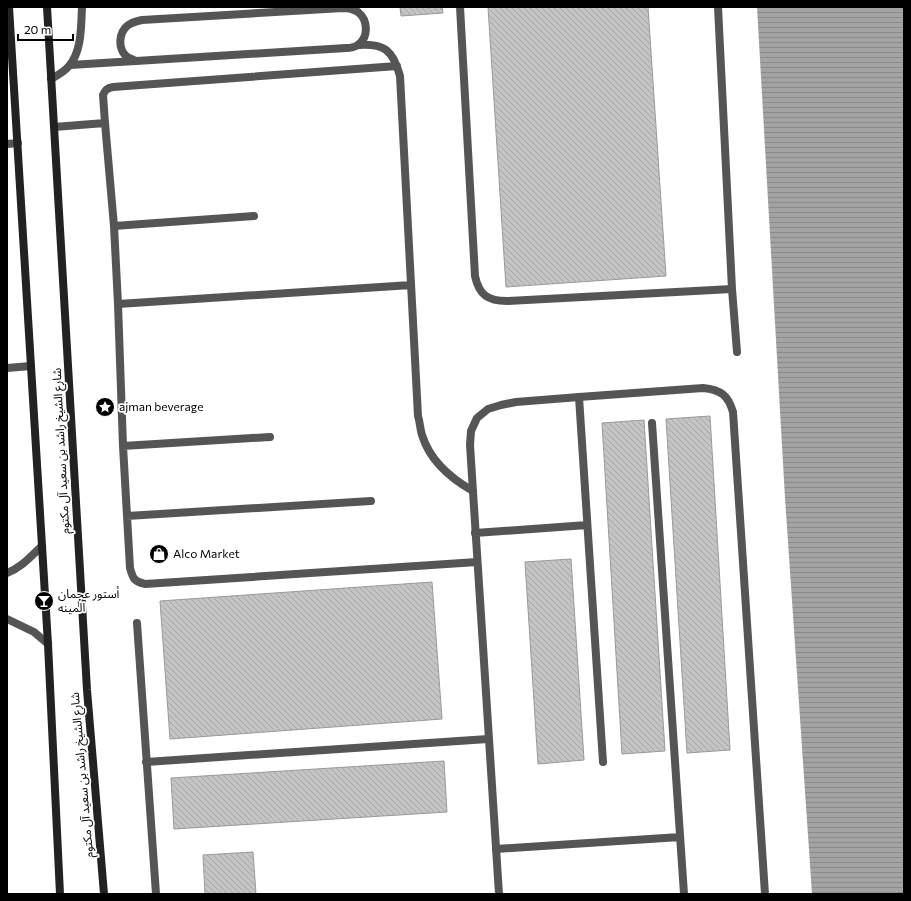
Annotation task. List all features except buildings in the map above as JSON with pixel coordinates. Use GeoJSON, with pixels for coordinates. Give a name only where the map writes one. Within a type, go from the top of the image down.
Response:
{"type":"FeatureCollection","features":[{"type":"Feature","properties":{"kind":"main road","name":"شارع الشيخ راشد بن سعيد آل مكتوم"},"geometry":{"type":"LineString","coordinates":[[9,7],[48,644],[60,894]]}},
{"type":"Feature","properties":{"kind":"main road","name":"شارع الشيخ راشد بن سعيد آل مكتوم"},"geometry":{"type":"LineString","coordinates":[[47,7],[87,690],[104,894]]}},
{"type":"Feature","properties":{"kind":"street"},"geometry":{"type":"LineString","coordinates":[[51,78],[70,66],[75,55],[80,35],[82,7]]}},
{"type":"Feature","properties":{"kind":"street"},"geometry":{"type":"LineString","coordinates":[[460,7],[475,276],[477,285],[482,293],[498,301],[507,301],[732,289]]}},
{"type":"Feature","properties":{"kind":"street"},"geometry":{"type":"LineString","coordinates":[[718,7],[732,289],[737,352]]}},
{"type":"Feature","properties":{"kind":"street"},"geometry":{"type":"LineString","coordinates":[[136,61],[125,55],[120,41],[122,33],[127,26],[142,20],[350,8],[358,12],[363,17],[366,24],[366,32],[363,40],[358,45]]}},
{"type":"Feature","properties":{"kind":"street"},"geometry":{"type":"LineString","coordinates":[[70,66],[346,48],[368,44],[378,46],[386,50],[393,58],[400,76],[418,416],[422,436],[430,453],[442,469],[457,482],[473,491]]}},
{"type":"Feature","properties":{"kind":"street"},"geometry":{"type":"LineString","coordinates":[[397,66],[112,87],[105,90],[103,95],[114,226],[123,446],[130,568],[132,577],[136,582],[154,584],[477,562]]}},
{"type":"Feature","properties":{"kind":"street"},"geometry":{"type":"LineString","coordinates":[[54,127],[105,123]]}},
{"type":"Feature","properties":{"kind":"street"},"geometry":{"type":"LineString","coordinates":[[7,144],[18,143]]}},
{"type":"Feature","properties":{"kind":"street"},"geometry":{"type":"LineString","coordinates":[[114,226],[254,216]]}},
{"type":"Feature","properties":{"kind":"street"},"geometry":{"type":"LineString","coordinates":[[118,304],[411,285]]}},
{"type":"Feature","properties":{"kind":"street"},"geometry":{"type":"LineString","coordinates":[[7,368],[31,366]]}},
{"type":"Feature","properties":{"kind":"street"},"geometry":{"type":"LineString","coordinates":[[499,894],[475,533],[470,445],[471,431],[477,418],[488,409],[516,402],[703,388],[714,389],[723,394],[730,402],[734,412],[765,894]]}},
{"type":"Feature","properties":{"kind":"street"},"geometry":{"type":"LineString","coordinates":[[579,397],[603,762]]}},
{"type":"Feature","properties":{"kind":"street"},"geometry":{"type":"LineString","coordinates":[[652,423],[684,894]]}},
{"type":"Feature","properties":{"kind":"street"},"geometry":{"type":"LineString","coordinates":[[123,446],[270,437]]}},
{"type":"Feature","properties":{"kind":"street"},"geometry":{"type":"LineString","coordinates":[[127,516],[371,501]]}},
{"type":"Feature","properties":{"kind":"street"},"geometry":{"type":"LineString","coordinates":[[475,533],[587,525]]}},
{"type":"Feature","properties":{"kind":"street"},"geometry":{"type":"LineString","coordinates":[[7,573],[11,572],[25,562],[42,546]]}},
{"type":"Feature","properties":{"kind":"street"},"geometry":{"type":"LineString","coordinates":[[7,618],[34,632],[48,644]]}},
{"type":"Feature","properties":{"kind":"street"},"geometry":{"type":"LineString","coordinates":[[137,624],[156,894]]}},
{"type":"Feature","properties":{"kind":"street"},"geometry":{"type":"LineString","coordinates":[[146,762],[488,739]]}},
{"type":"Feature","properties":{"kind":"street"},"geometry":{"type":"LineString","coordinates":[[496,849],[680,837]]}},
{"type":"Feature","properties":{"kind":"shaded area"},"geometry":{"type":"Polygon","coordinates":[[[757,7],[904,7],[904,894],[812,894],[785,498],[757,7]]]}},
{"type":"Feature","properties":{"kind":"place","name":"ajman beverage"},"geometry":{"type":"Point","coordinates":[105,407]}},
{"type":"Feature","properties":{"kind":"place","name":"Alco Market"},"geometry":{"type":"Point","coordinates":[159,554]}},
{"type":"Feature","properties":{"kind":"place","name":"أستور عجمان المينه"},"geometry":{"type":"Point","coordinates":[44,601]}}]}
